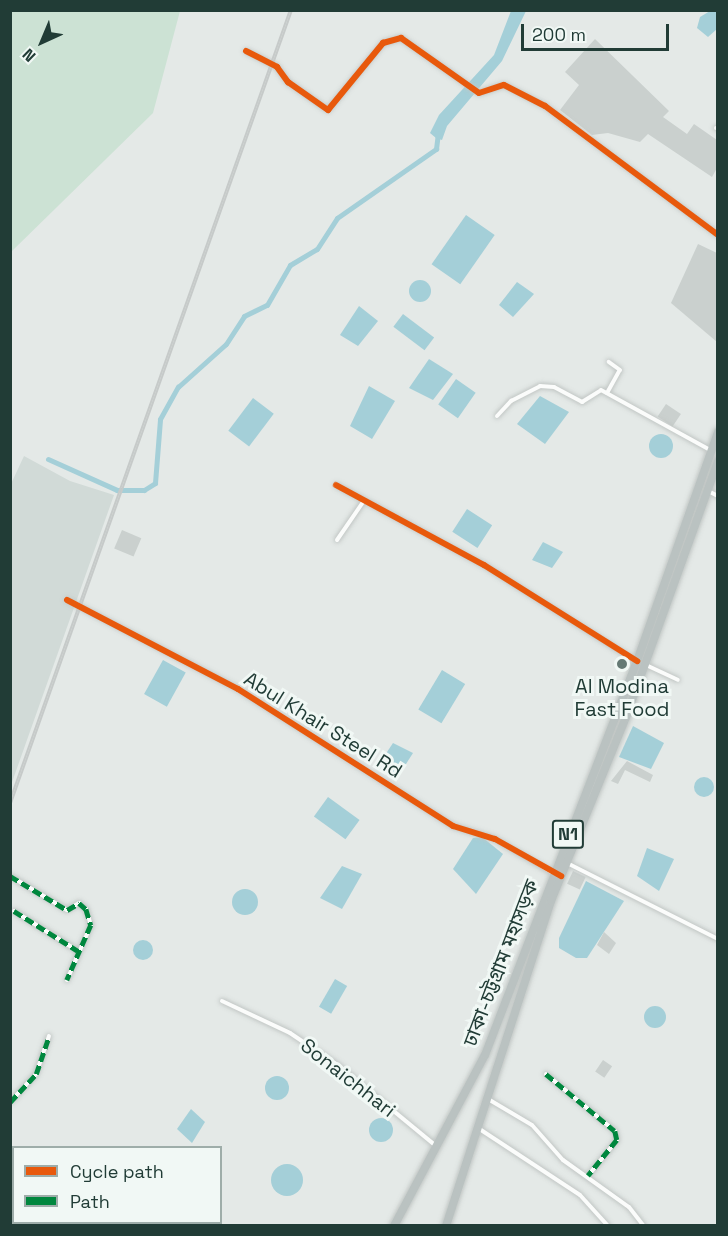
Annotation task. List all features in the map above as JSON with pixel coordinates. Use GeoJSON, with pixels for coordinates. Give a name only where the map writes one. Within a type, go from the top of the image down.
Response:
{"type":"FeatureCollection","features":[{"type":"Feature","properties":{"kind":"highway","name":"ঢাকা-চট্টগ্রাম মহাসড়ক"},"geometry":{"type":"LineString","coordinates":[[394,1226],[485,1055],[528,935],[637,661],[717,432]]}},
{"type":"Feature","properties":{"kind":"highway","name":"ঢাকা-চট্টগ্রাম মহাসড়ক"},"geometry":{"type":"LineString","coordinates":[[446,1226],[539,938],[561,876],[645,665],[717,461]]}},
{"type":"Feature","properties":{"kind":"highway"},"geometry":{"type":"LineString","coordinates":[[528,935],[539,938]]}},
{"type":"Feature","properties":{"kind":"street"},"geometry":{"type":"LineString","coordinates":[[246,51],[277,68],[284,79],[327,110],[390,37],[408,42],[479,93],[504,86],[545,106],[717,236]]}},
{"type":"Feature","properties":{"kind":"street"},"geometry":{"type":"LineString","coordinates":[[607,393],[620,370],[609,362]]}},
{"type":"Feature","properties":{"kind":"street"},"geometry":{"type":"LineString","coordinates":[[497,416],[511,401],[540,386],[554,387],[582,402],[598,391],[607,393],[711,451]]}},
{"type":"Feature","properties":{"kind":"street"},"geometry":{"type":"LineString","coordinates":[[336,485],[363,502],[484,565],[637,661]]}},
{"type":"Feature","properties":{"kind":"street"},"geometry":{"type":"LineString","coordinates":[[707,490],[717,496]]}},
{"type":"Feature","properties":{"kind":"street"},"geometry":{"type":"LineString","coordinates":[[337,540],[363,502]]}},
{"type":"Feature","properties":{"kind":"street","name":"Abul Khair Steel Rd"},"geometry":{"type":"LineString","coordinates":[[67,600],[238,689],[453,826],[495,839],[561,876]]}},
{"type":"Feature","properties":{"kind":"street"},"geometry":{"type":"LineString","coordinates":[[645,665],[678,680]]}},
{"type":"Feature","properties":{"kind":"street"},"geometry":{"type":"LineString","coordinates":[[567,863],[717,939]]}},
{"type":"Feature","properties":{"kind":"street"},"geometry":{"type":"LineString","coordinates":[[10,876],[68,910],[79,903],[86,909],[92,925],[78,951],[68,980]]}},
{"type":"Feature","properties":{"kind":"street"},"geometry":{"type":"LineString","coordinates":[[14,911],[78,951]]}},
{"type":"Feature","properties":{"kind":"street","name":"Sonaichhari"},"geometry":{"type":"LineString","coordinates":[[222,1001],[290,1033],[339,1066],[437,1147]]}},
{"type":"Feature","properties":{"kind":"street"},"geometry":{"type":"LineString","coordinates":[[10,1102],[36,1074],[50,1036]]}},
{"type":"Feature","properties":{"kind":"street"},"geometry":{"type":"LineString","coordinates":[[546,1074],[615,1131],[617,1140],[588,1176]]}},
{"type":"Feature","properties":{"kind":"street"},"geometry":{"type":"LineString","coordinates":[[487,1099],[532,1125],[563,1160],[629,1207],[644,1226]]}},
{"type":"Feature","properties":{"kind":"street"},"geometry":{"type":"LineString","coordinates":[[477,1127],[580,1195],[608,1226]]}},
{"type":"Feature","properties":{"kind":"shaded area"},"geometry":{"type":"Polygon","coordinates":[[[24,456],[70,481],[114,495],[11,785],[10,486],[24,456]]]}},
{"type":"Feature","properties":{"kind":"green space"},"geometry":{"type":"Polygon","coordinates":[[[11,10],[180,11],[153,113],[11,252],[11,10]]]}},
{"type":"Feature","properties":{"kind":"water"},"geometry":{"type":"Polygon","coordinates":[[[511,11],[526,11],[502,61],[447,126],[442,140],[436,138],[430,133],[439,115],[494,55],[511,11]]]}},
{"type":"Feature","properties":{"kind":"water"},"geometry":{"type":"Polygon","coordinates":[[[710,11],[717,11],[717,29],[708,37],[697,28],[700,17],[710,11]]]}},
{"type":"Feature","properties":{"kind":"water"},"geometry":{"type":"Polygon","coordinates":[[[466,215],[495,235],[460,284],[432,264],[466,215]]]}},
{"type":"Feature","properties":{"kind":"water"},"geometry":{"type":"Polygon","coordinates":[[[416,280],[424,280],[431,287],[431,295],[424,302],[416,302],[409,295],[409,287],[416,280]]]}},
{"type":"Feature","properties":{"kind":"water"},"geometry":{"type":"Polygon","coordinates":[[[517,282],[534,294],[513,317],[499,305],[517,282]]]}},
{"type":"Feature","properties":{"kind":"water"},"geometry":{"type":"Polygon","coordinates":[[[359,306],[378,321],[358,346],[340,335],[359,306]]]}},
{"type":"Feature","properties":{"kind":"water"},"geometry":{"type":"Polygon","coordinates":[[[403,314],[434,337],[425,350],[393,327],[403,314]]]}},
{"type":"Feature","properties":{"kind":"water"},"geometry":{"type":"Polygon","coordinates":[[[429,359],[453,374],[433,400],[409,388],[429,359]]]}},
{"type":"Feature","properties":{"kind":"water"},"geometry":{"type":"Polygon","coordinates":[[[456,379],[476,393],[458,418],[438,404],[456,379]]]}},
{"type":"Feature","properties":{"kind":"water"},"geometry":{"type":"Polygon","coordinates":[[[369,386],[395,401],[372,439],[350,426],[369,386]]]}},
{"type":"Feature","properties":{"kind":"water"},"geometry":{"type":"Polygon","coordinates":[[[540,396],[569,412],[545,444],[517,424],[540,396]]]}},
{"type":"Feature","properties":{"kind":"water"},"geometry":{"type":"Polygon","coordinates":[[[253,398],[274,414],[249,446],[228,431],[253,398]]]}},
{"type":"Feature","properties":{"kind":"water"},"geometry":{"type":"Polygon","coordinates":[[[661,434],[669,438],[673,446],[669,454],[661,458],[653,454],[649,446],[653,438],[661,434]]]}},
{"type":"Feature","properties":{"kind":"water"},"geometry":{"type":"Polygon","coordinates":[[[467,509],[492,525],[477,548],[452,532],[467,509]]]}},
{"type":"Feature","properties":{"kind":"water"},"geometry":{"type":"Polygon","coordinates":[[[543,542],[563,552],[552,568],[532,560],[543,542]]]}},
{"type":"Feature","properties":{"kind":"water"},"geometry":{"type":"Polygon","coordinates":[[[163,660],[186,673],[167,707],[144,694],[163,660]]]}},
{"type":"Feature","properties":{"kind":"water"},"geometry":{"type":"Polygon","coordinates":[[[442,670],[465,684],[441,723],[418,709],[442,670]]]}},
{"type":"Feature","properties":{"kind":"water"},"geometry":{"type":"Polygon","coordinates":[[[633,726],[664,743],[651,769],[619,757],[633,726]]]}},
{"type":"Feature","properties":{"kind":"water"},"geometry":{"type":"Polygon","coordinates":[[[393,743],[413,753],[397,778],[377,767],[393,743]]]}},
{"type":"Feature","properties":{"kind":"water"},"geometry":{"type":"Polygon","coordinates":[[[700,777],[708,777],[714,783],[714,791],[708,797],[700,797],[694,791],[694,783],[700,777]]]}},
{"type":"Feature","properties":{"kind":"water"},"geometry":{"type":"Polygon","coordinates":[[[328,797],[360,820],[345,839],[314,816],[328,797]]]}},
{"type":"Feature","properties":{"kind":"water"},"geometry":{"type":"Polygon","coordinates":[[[482,837],[503,854],[476,894],[453,869],[473,838],[482,837]]]}},
{"type":"Feature","properties":{"kind":"water"},"geometry":{"type":"Polygon","coordinates":[[[647,848],[674,859],[659,891],[637,876],[647,848]]]}},
{"type":"Feature","properties":{"kind":"water"},"geometry":{"type":"Polygon","coordinates":[[[342,866],[362,874],[342,909],[320,898],[342,866]]]}},
{"type":"Feature","properties":{"kind":"water"},"geometry":{"type":"Polygon","coordinates":[[[586,881],[624,901],[587,958],[576,958],[559,948],[559,938],[586,881]]]}},
{"type":"Feature","properties":{"kind":"water"},"geometry":{"type":"Polygon","coordinates":[[[245,889],[254,893],[258,902],[254,911],[245,915],[236,911],[232,902],[236,893],[245,889]]]}},
{"type":"Feature","properties":{"kind":"water"},"geometry":{"type":"Polygon","coordinates":[[[139,940],[147,940],[153,946],[153,954],[147,960],[139,960],[133,954],[133,946],[139,940]]]}},
{"type":"Feature","properties":{"kind":"water"},"geometry":{"type":"Polygon","coordinates":[[[335,979],[347,986],[331,1014],[319,1007],[335,979]]]}},
{"type":"Feature","properties":{"kind":"water"},"geometry":{"type":"Polygon","coordinates":[[[655,1006],[663,1009],[666,1017],[663,1025],[655,1028],[647,1025],[644,1017],[647,1009],[655,1006]]]}},
{"type":"Feature","properties":{"kind":"water"},"geometry":{"type":"Polygon","coordinates":[[[277,1076],[286,1079],[289,1088],[286,1097],[277,1100],[268,1097],[265,1088],[268,1079],[277,1076]]]}},
{"type":"Feature","properties":{"kind":"water"},"geometry":{"type":"Polygon","coordinates":[[[191,1109],[205,1122],[192,1143],[177,1129],[191,1109]]]}},
{"type":"Feature","properties":{"kind":"water"},"geometry":{"type":"Polygon","coordinates":[[[381,1118],[389,1122],[393,1130],[389,1138],[381,1142],[373,1138],[369,1130],[373,1122],[381,1118]]]}},
{"type":"Feature","properties":{"kind":"water"},"geometry":{"type":"Polygon","coordinates":[[[287,1164],[298,1169],[303,1180],[298,1191],[287,1196],[276,1191],[271,1180],[276,1169],[287,1164]]]}},
{"type":"Feature","properties":{"kind":"building"},"geometry":{"type":"Polygon","coordinates":[[[595,39],[669,111],[663,117],[687,134],[694,124],[717,140],[717,168],[712,177],[648,134],[640,142],[608,133],[592,135],[560,110],[579,85],[565,72],[595,39]]]}},
{"type":"Feature","properties":{"kind":"building"},"geometry":{"type":"Polygon","coordinates":[[[698,244],[717,253],[717,342],[671,303],[698,244]]]}},
{"type":"Feature","properties":{"kind":"building"},"geometry":{"type":"Polygon","coordinates":[[[666,404],[681,414],[673,427],[658,416],[666,404]]]}},
{"type":"Feature","properties":{"kind":"building"},"geometry":{"type":"Polygon","coordinates":[[[122,530],[141,538],[134,557],[114,548],[122,530]]]}},
{"type":"Feature","properties":{"kind":"building"},"geometry":{"type":"Polygon","coordinates":[[[627,761],[653,775],[650,782],[625,770],[618,784],[611,781],[627,761]]]}},
{"type":"Feature","properties":{"kind":"building"},"geometry":{"type":"Polygon","coordinates":[[[573,871],[586,877],[580,890],[567,884],[573,871]]]}},
{"type":"Feature","properties":{"kind":"building"},"geometry":{"type":"Polygon","coordinates":[[[604,932],[616,943],[609,954],[597,945],[604,932]]]}},
{"type":"Feature","properties":{"kind":"building"},"geometry":{"type":"Polygon","coordinates":[[[603,1060],[612,1066],[604,1078],[595,1072],[603,1060]]]}},
{"type":"Feature","properties":{"kind":"waterway"},"geometry":{"type":"LineString","coordinates":[[48,459],[117,490],[144,490],[155,483],[160,419],[178,387],[226,344],[244,316],[267,305],[290,265],[317,249],[337,218],[436,149],[438,133]]}},
{"type":"Feature","properties":{"kind":"railway"},"geometry":{"type":"LineString","coordinates":[[10,803],[291,10]]}},
{"type":"Feature","properties":{"kind":"marked path"},"geometry":{"type":"LineString","coordinates":[[10,876],[67,910],[79,903],[86,909],[91,925],[67,980]]}},
{"type":"Feature","properties":{"kind":"marked path"},"geometry":{"type":"LineString","coordinates":[[14,911],[78,951]]}},
{"type":"Feature","properties":{"kind":"marked path"},"geometry":{"type":"LineString","coordinates":[[10,1102],[36,1074],[49,1036]]}},
{"type":"Feature","properties":{"kind":"marked path"},"geometry":{"type":"LineString","coordinates":[[546,1074],[615,1131],[617,1140],[588,1176]]}},
{"type":"Feature","properties":{"kind":"cycle path"},"geometry":{"type":"LineString","coordinates":[[246,51],[277,67],[288,82],[328,110],[383,43],[401,38],[479,93],[504,85],[545,106],[718,235]]}},
{"type":"Feature","properties":{"kind":"cycle path"},"geometry":{"type":"LineString","coordinates":[[336,485],[484,565],[637,661]]}},
{"type":"Feature","properties":{"kind":"cycle path"},"geometry":{"type":"LineString","coordinates":[[67,600],[238,689],[453,826],[495,839],[561,876]]}},
{"type":"Feature","properties":{"kind":"place","name":"Al Modina Fast Food"},"geometry":{"type":"Point","coordinates":[622,664]}}]}
